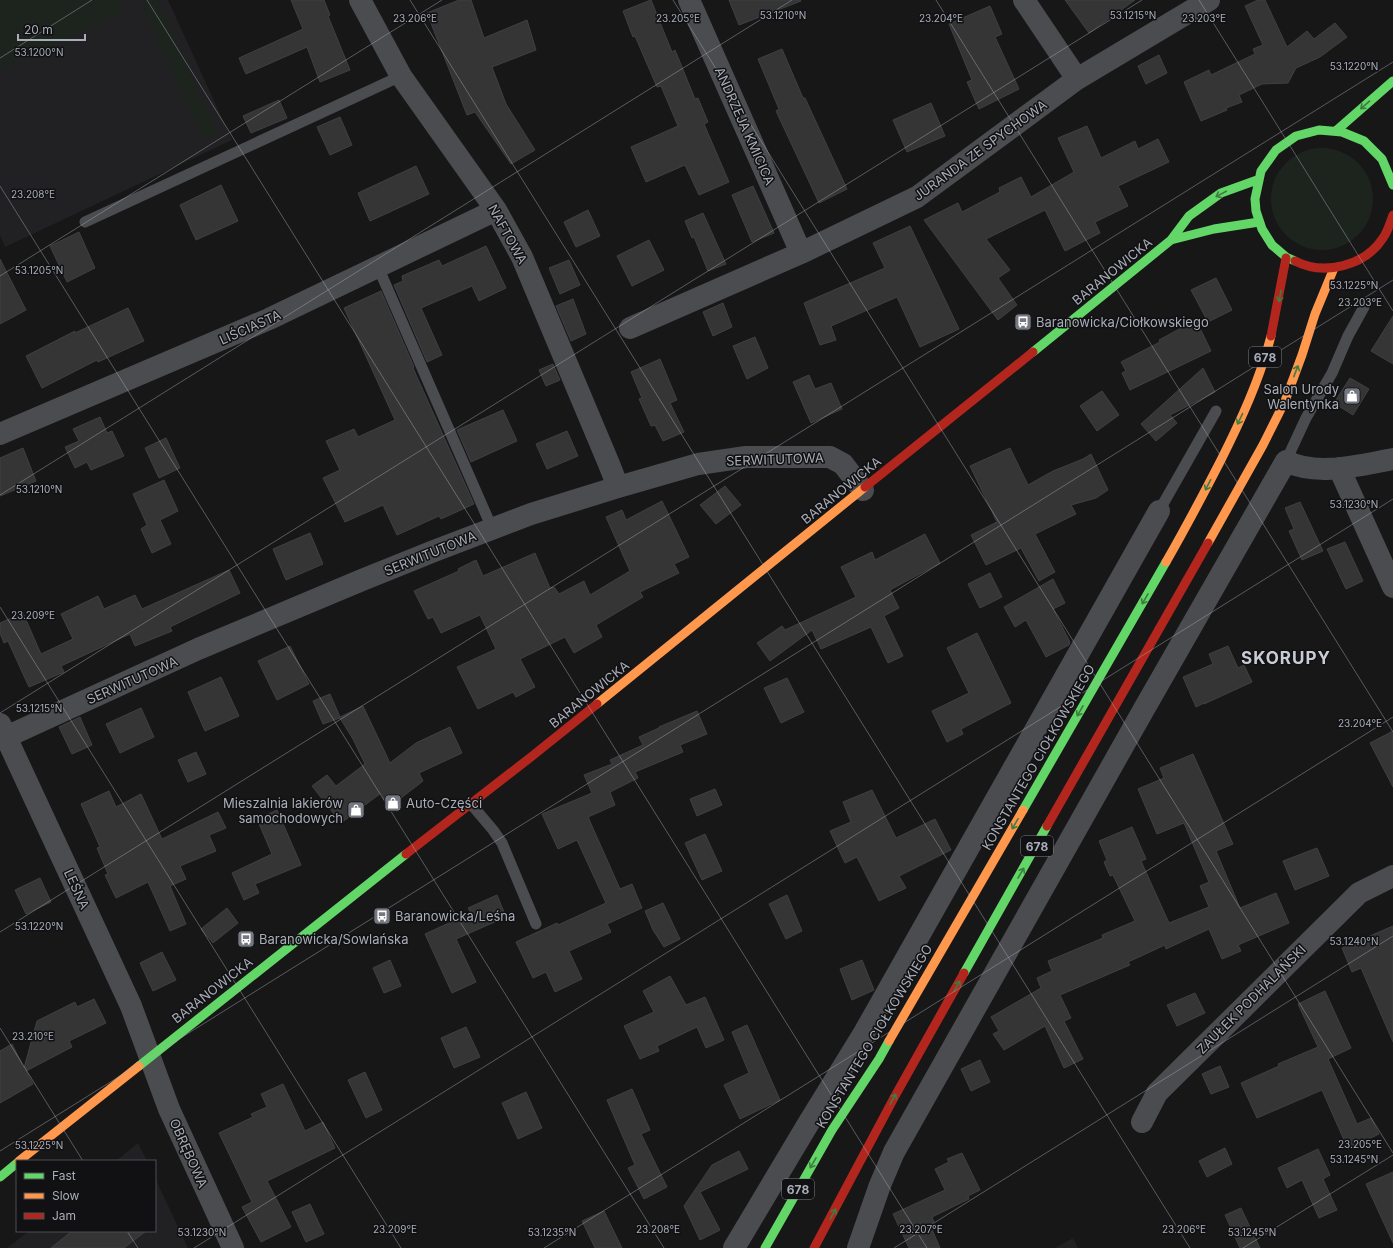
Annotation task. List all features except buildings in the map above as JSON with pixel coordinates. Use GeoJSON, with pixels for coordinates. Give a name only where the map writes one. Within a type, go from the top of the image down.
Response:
{"type":"FeatureCollection","features":[{"type":"Feature","properties":{"kind":"main road"},"geometry":{"type":"LineString","coordinates":[[1337,130],[1393,81]]}},
{"type":"Feature","properties":{"kind":"main road"},"geometry":{"type":"LineString","coordinates":[[1393,185],[1392,172],[1378,153],[1360,138],[1337,130],[1317,129],[1297,135],[1279,146],[1266,161],[1258,180],[1255,201],[1259,222],[1265,236],[1275,248],[1286,258],[1301,265],[1317,269],[1334,268],[1355,262],[1373,250],[1382,239],[1393,215]]}},
{"type":"Feature","properties":{"kind":"main road","name":"BARANOWICKA"},"geometry":{"type":"LineString","coordinates":[[20,1160],[368,883],[531,758],[863,490],[1171,240],[1189,216],[1221,193],[1258,180]]}},
{"type":"Feature","properties":{"kind":"main road","name":"BARANOWICKA"},"geometry":{"type":"LineString","coordinates":[[1171,240],[1197,232],[1237,224],[1259,222]]}},
{"type":"Feature","properties":{"kind":"main road","name":"KONSTANTEGO CIOŁKOWSKIEGO"},"geometry":{"type":"LineString","coordinates":[[765,1248],[832,1130],[879,1059],[1186,527],[1249,400],[1261,370],[1272,336],[1286,258]]}},
{"type":"Feature","properties":{"kind":"main road","name":"678"},"geometry":{"type":"LineString","coordinates":[[814,1248],[907,1074],[1264,445],[1284,401],[1302,355],[1315,314],[1334,268]]}},
{"type":"Feature","properties":{"kind":"main road","name":"BARANOWICKA"},"geometry":{"type":"LineString","coordinates":[[0,1176],[16,1164]]}},
{"type":"Feature","properties":{"kind":"street","name":"NAFTOWA"},"geometry":{"type":"LineString","coordinates":[[360,0],[401,76],[496,210],[522,257],[610,464],[618,487]]}},
{"type":"Feature","properties":{"kind":"street","name":"ANDRZEJA KMICICA"},"geometry":{"type":"LineString","coordinates":[[689,0],[801,253]]}},
{"type":"Feature","properties":{"kind":"street"},"geometry":{"type":"LineString","coordinates":[[1024,0],[1077,79]]}},
{"type":"Feature","properties":{"kind":"street","name":"JURANDA ZE SPYCHOWA"},"geometry":{"type":"LineString","coordinates":[[630,328],[801,253],[917,197],[1077,79],[1209,0]]}},
{"type":"Feature","properties":{"kind":"street","name":"LIŚCIASTA"},"geometry":{"type":"LineString","coordinates":[[0,434],[269,319],[496,210]]}},
{"type":"Feature","properties":{"kind":"street","name":"SERWITUTOWA"},"geometry":{"type":"LineString","coordinates":[[3,730],[362,580],[492,528],[531,514],[698,464],[746,457],[830,457],[843,464],[863,490]]}},
{"type":"Feature","properties":{"kind":"street"},"geometry":{"type":"LineString","coordinates":[[858,1248],[880,1185],[894,1152],[1144,709],[1286,462],[1305,468],[1339,468],[1393,460]]}},
{"type":"Feature","properties":{"kind":"street"},"geometry":{"type":"LineString","coordinates":[[1339,468],[1393,587]]}},
{"type":"Feature","properties":{"kind":"street"},"geometry":{"type":"LineString","coordinates":[[734,1248],[864,1034],[1159,511]]}},
{"type":"Feature","properties":{"kind":"street","name":"LEŚNA"},"geometry":{"type":"LineString","coordinates":[[3,730],[131,1006],[150,1056]]}},
{"type":"Feature","properties":{"kind":"street","name":"ZAUŁEK PODHALAŃSKI"},"geometry":{"type":"LineString","coordinates":[[1142,1122],[1157,1092],[1359,893],[1393,876]]}},
{"type":"Feature","properties":{"kind":"street","name":"OBRĘBOWA"},"geometry":{"type":"LineString","coordinates":[[150,1056],[171,1113],[232,1248]]}},
{"type":"Feature","properties":{"kind":"lane"},"geometry":{"type":"LineString","coordinates":[[85,222],[401,76]]}},
{"type":"Feature","properties":{"kind":"lane"},"geometry":{"type":"LineString","coordinates":[[378,267],[492,528]]}},
{"type":"Feature","properties":{"kind":"lane"},"geometry":{"type":"LineString","coordinates":[[1286,462],[1306,418],[1332,373],[1348,336],[1364,307]]}},
{"type":"Feature","properties":{"kind":"lane"},"geometry":{"type":"LineString","coordinates":[[1159,511],[1216,412]]}},
{"type":"Feature","properties":{"kind":"lane"},"geometry":{"type":"LineString","coordinates":[[471,804],[502,843],[536,924]]}},
{"type":"Feature","properties":{"kind":"shaded area"},"geometry":{"type":"Polygon","coordinates":[[[0,0],[168,0],[232,140],[5,247],[0,235],[0,0]]]}},
{"type":"Feature","properties":{"kind":"shaded area"},"geometry":{"type":"Polygon","coordinates":[[[0,0],[117,0],[123,12],[0,70],[0,0]]]}},
{"type":"Feature","properties":{"kind":"shaded area"},"geometry":{"type":"Polygon","coordinates":[[[140,0],[158,0],[218,134],[204,141],[140,0]]]}},
{"type":"Feature","properties":{"kind":"shaded area"},"geometry":{"type":"Polygon","coordinates":[[[1322,148],[1342,151],[1351,156],[1365,170],[1370,179],[1373,199],[1370,219],[1365,228],[1351,242],[1342,247],[1322,250],[1302,247],[1293,242],[1279,228],[1274,219],[1271,199],[1274,179],[1279,170],[1293,156],[1302,151],[1322,148]]]}},
{"type":"Feature","properties":{"kind":"shaded area"},"geometry":{"type":"Polygon","coordinates":[[[138,1143],[146,1160],[117,1160],[138,1143]]]}},
{"type":"Feature","properties":{"kind":"shaded area"},"geometry":{"type":"Polygon","coordinates":[[[156,1180],[188,1248],[7,1248],[28,1232],[156,1232],[156,1180]]]}},
{"type":"Feature","properties":{"kind":"shaded area"},"geometry":{"type":"Polygon","coordinates":[[[1073,1238],[1078,1248],[1055,1248],[1073,1238]]]}},
{"type":"Feature","properties":{"kind":"traffic: fast"},"geometry":{"type":"LineString","coordinates":[[1337,130],[1393,81]]}},
{"type":"Feature","properties":{"kind":"traffic: fast"},"geometry":{"type":"LineString","coordinates":[[1295,261],[1286,257],[1272,245],[1262,229],[1256,211],[1255,199],[1261,171],[1276,150],[1296,136],[1319,130],[1342,132],[1364,141],[1382,159],[1393,185]]}},
{"type":"Feature","properties":{"kind":"traffic: fast"},"geometry":{"type":"LineString","coordinates":[[1033,352],[1171,240],[1189,216],[1221,193],[1257,180]]}},
{"type":"Feature","properties":{"kind":"traffic: fast"},"geometry":{"type":"LineString","coordinates":[[1171,240],[1214,229],[1259,222]]}},
{"type":"Feature","properties":{"kind":"traffic: fast"},"geometry":{"type":"LineString","coordinates":[[1023,810],[1166,562]]}},
{"type":"Feature","properties":{"kind":"traffic: fast"},"geometry":{"type":"LineString","coordinates":[[964,973],[1047,826]]}},
{"type":"Feature","properties":{"kind":"traffic: fast"},"geometry":{"type":"LineString","coordinates":[[139,1066],[406,854]]}},
{"type":"Feature","properties":{"kind":"traffic: fast"},"geometry":{"type":"LineString","coordinates":[[765,1248],[832,1130],[879,1059],[889,1041]]}},
{"type":"Feature","properties":{"kind":"traffic: fast"},"geometry":{"type":"LineString","coordinates":[[0,1177],[16,1164]]}},
{"type":"Feature","properties":{"kind":"traffic: slow"},"geometry":{"type":"LineString","coordinates":[[1208,543],[1263,445],[1285,401],[1315,314],[1334,268]]}},
{"type":"Feature","properties":{"kind":"traffic: slow"},"geometry":{"type":"LineString","coordinates":[[1166,562],[1201,499],[1236,430],[1256,384],[1271,336]]}},
{"type":"Feature","properties":{"kind":"traffic: slow"},"geometry":{"type":"LineString","coordinates":[[597,704],[865,487]]}},
{"type":"Feature","properties":{"kind":"traffic: slow"},"geometry":{"type":"LineString","coordinates":[[889,1041],[1023,810]]}},
{"type":"Feature","properties":{"kind":"traffic: slow"},"geometry":{"type":"LineString","coordinates":[[20,1160],[139,1066]]}},
{"type":"Feature","properties":{"kind":"traffic: jam"},"geometry":{"type":"LineString","coordinates":[[1295,261],[1318,268],[1331,268],[1355,262],[1366,256],[1375,248],[1386,233],[1393,215]]}},
{"type":"Feature","properties":{"kind":"traffic: jam"},"geometry":{"type":"LineString","coordinates":[[1271,336],[1286,258]]}},
{"type":"Feature","properties":{"kind":"traffic: jam"},"geometry":{"type":"LineString","coordinates":[[865,487],[1033,352]]}},
{"type":"Feature","properties":{"kind":"traffic: jam"},"geometry":{"type":"LineString","coordinates":[[1047,826],[1208,543]]}},
{"type":"Feature","properties":{"kind":"traffic: jam"},"geometry":{"type":"LineString","coordinates":[[406,854],[597,704]]}},
{"type":"Feature","properties":{"kind":"traffic: jam"},"geometry":{"type":"LineString","coordinates":[[814,1248],[895,1096],[964,973]]}},
{"type":"Feature","properties":{"kind":"place","name":"Baranowicka/Ciołkowskiego"},"geometry":{"type":"Point","coordinates":[1023,322]}},
{"type":"Feature","properties":{"kind":"place","name":"Salon Urody Walentynka"},"geometry":{"type":"Point","coordinates":[1352,396]}},
{"type":"Feature","properties":{"kind":"place","name":"Auto-Części"},"geometry":{"type":"Point","coordinates":[393,803]}},
{"type":"Feature","properties":{"kind":"place","name":"Mieszalnia lakierów samochodowych"},"geometry":{"type":"Point","coordinates":[356,810]}},
{"type":"Feature","properties":{"kind":"place","name":"Baranowicka/Leśna"},"geometry":{"type":"Point","coordinates":[382,916]}},
{"type":"Feature","properties":{"kind":"place","name":"Baranowicka/Sowlańska"},"geometry":{"type":"Point","coordinates":[246,939]}},
{"type":"Feature","properties":{"kind":"district","name":"SKORUPY"},"geometry":{"type":"Point","coordinates":[1286,658]}}]}
